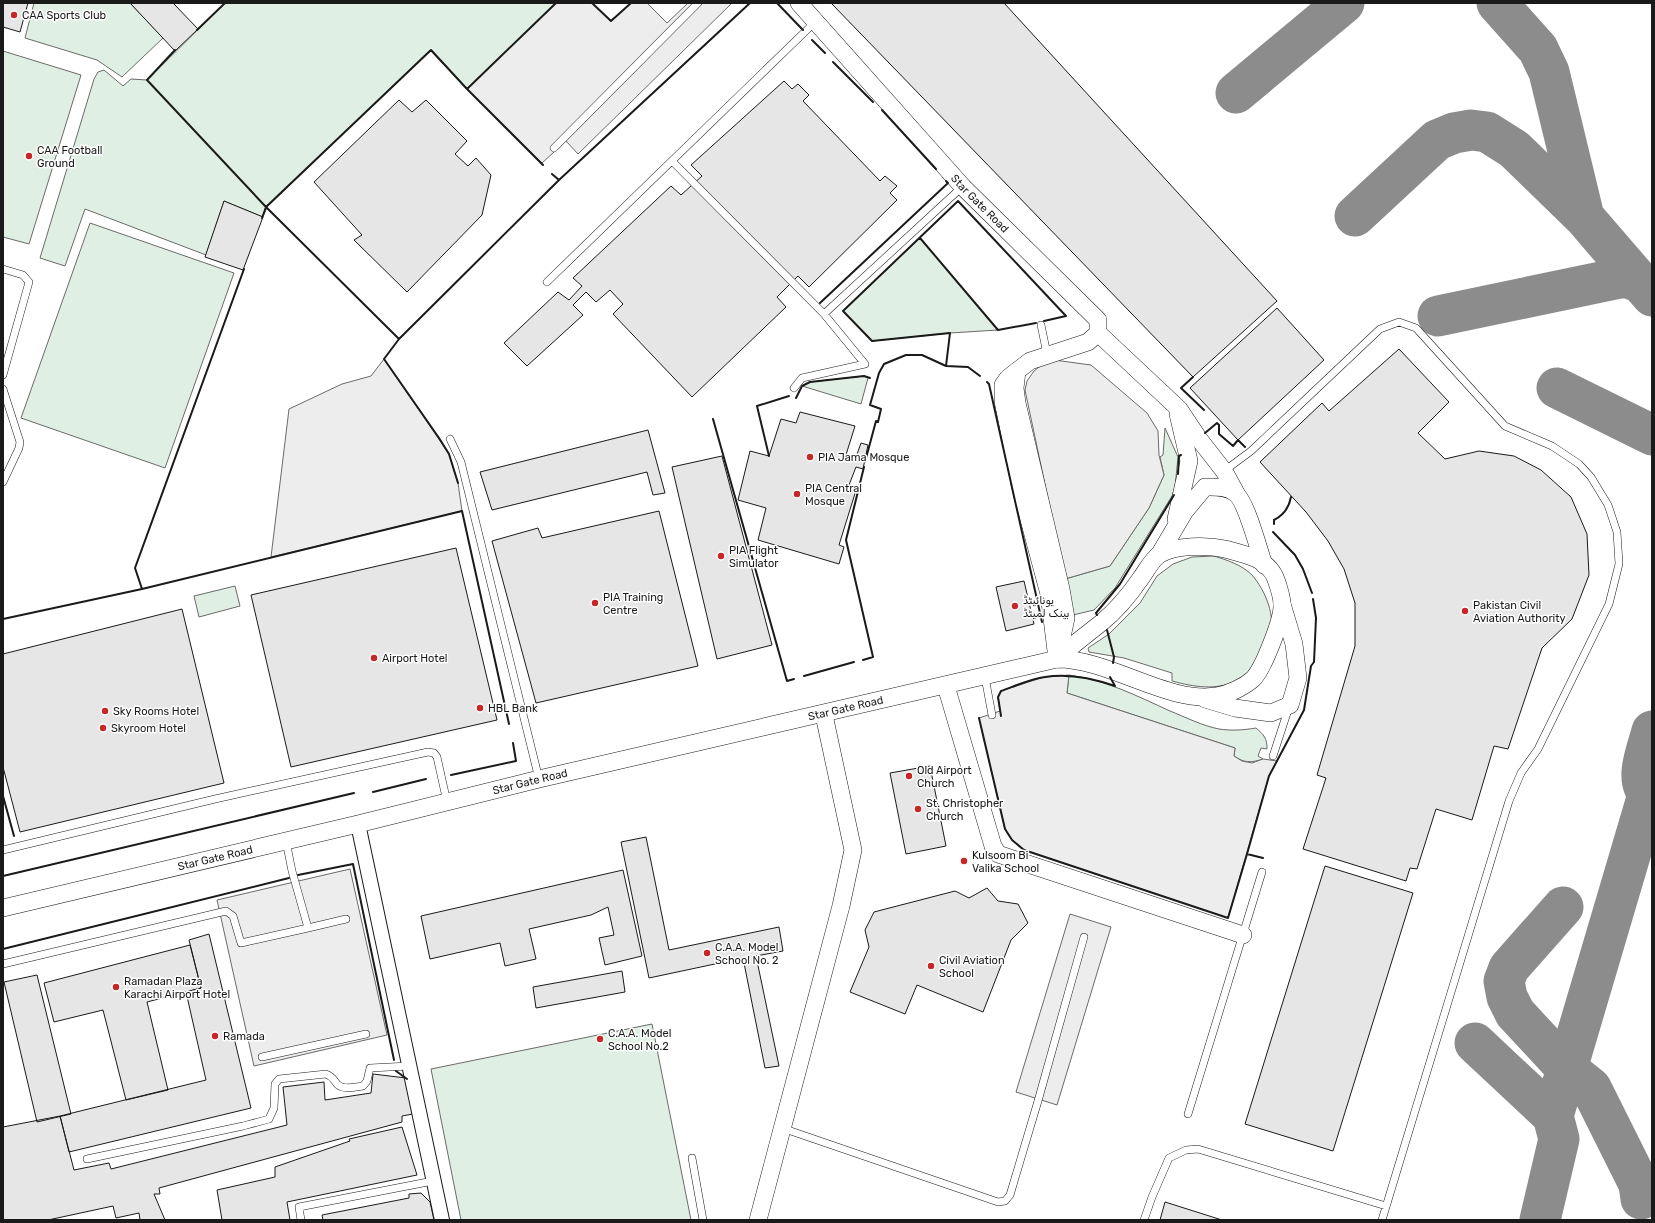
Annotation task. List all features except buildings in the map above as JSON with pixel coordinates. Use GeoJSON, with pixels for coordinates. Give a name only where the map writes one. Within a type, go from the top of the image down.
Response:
{"type":"FeatureCollection","features":[{"type":"Feature","properties":{"kind":"street","name":"Star Gate Road"},"geometry":{"type":"LineString","coordinates":[[799,3],[963,187],[1098,320],[1098,333]]}},
{"type":"Feature","properties":{"kind":"street"},"geometry":{"type":"LineString","coordinates":[[1057,659],[1066,618],[1061,589],[1017,403],[1015,388],[1017,371],[1030,361],[1047,354],[1088,342],[1098,333],[1176,406],[1224,471],[1243,503],[1264,565]]}},
{"type":"Feature","properties":{"kind":"street"},"geometry":{"type":"LineString","coordinates":[[1173,531],[1189,462],[1176,406]]}},
{"type":"Feature","properties":{"kind":"street"},"geometry":{"type":"LineString","coordinates":[[1057,659],[1074,643],[1102,622],[1129,595],[1159,554],[1185,510],[1205,487],[1220,486],[1236,493]]}},
{"type":"Feature","properties":{"kind":"street"},"geometry":{"type":"LineString","coordinates":[[1057,659],[1066,659],[1112,670],[1168,690],[1235,708],[1271,713],[1290,705],[1298,678],[1294,644],[1274,575],[1255,557],[1210,546],[1181,548],[1159,554]]}},
{"type":"Feature","properties":{"kind":"street"},"geometry":{"type":"LineString","coordinates":[[1200,698],[1219,696],[1232,692],[1253,679],[1273,640],[1282,604]]}},
{"type":"Feature","properties":{"kind":"street","name":"Star Gate Road"},"geometry":{"type":"LineString","coordinates":[[3,908],[358,824],[539,779],[824,715],[1057,659]]}},
{"type":"Feature","properties":{"kind":"street"},"geometry":{"type":"LineString","coordinates":[[946,686],[993,846],[998,854],[1243,935]]}},
{"type":"Feature","properties":{"kind":"street"},"geometry":{"type":"LineString","coordinates":[[758,1220],[781,1128],[841,906],[853,850],[824,715]]}},
{"type":"Feature","properties":{"kind":"street"},"geometry":{"type":"LineString","coordinates":[[358,824],[442,1220]]}},
{"type":"Feature","properties":{"kind":"lane"},"geometry":{"type":"LineString","coordinates":[[554,148],[698,3]]}},
{"type":"Feature","properties":{"kind":"lane"},"geometry":{"type":"LineString","coordinates":[[547,282],[816,22]]}},
{"type":"Feature","properties":{"kind":"lane"},"geometry":{"type":"LineString","coordinates":[[672,161],[824,314],[865,364],[802,378],[794,388]]}},
{"type":"Feature","properties":{"kind":"lane"},"geometry":{"type":"LineString","coordinates":[[824,314],[963,187]]}},
{"type":"Feature","properties":{"kind":"lane"},"geometry":{"type":"LineString","coordinates":[[3,269],[23,274],[29,282],[3,375]]}},
{"type":"Feature","properties":{"kind":"lane"},"geometry":{"type":"LineString","coordinates":[[1224,471],[1250,451],[1380,329],[1399,322],[1416,328],[1505,426],[1552,446],[1579,464],[1592,476],[1608,505],[1617,532],[1619,564],[1609,604],[1538,749],[1521,774],[1509,802],[1382,1220]]}},
{"type":"Feature","properties":{"kind":"lane"},"geometry":{"type":"LineString","coordinates":[[1041,325],[1047,354]]}},
{"type":"Feature","properties":{"kind":"lane"},"geometry":{"type":"LineString","coordinates":[[3,389],[20,442],[19,448],[3,482]]}},
{"type":"Feature","properties":{"kind":"lane"},"geometry":{"type":"LineString","coordinates":[[450,439],[463,468],[539,779]]}},
{"type":"Feature","properties":{"kind":"lane"},"geometry":{"type":"LineString","coordinates":[[985,677],[992,715]]}},
{"type":"Feature","properties":{"kind":"lane"},"geometry":{"type":"LineString","coordinates":[[1273,756],[1290,705]]}},
{"type":"Feature","properties":{"kind":"lane"},"geometry":{"type":"LineString","coordinates":[[3,850],[215,799],[428,752],[434,753],[437,757],[447,802]]}},
{"type":"Feature","properties":{"kind":"lane"},"geometry":{"type":"LineString","coordinates":[[286,841],[292,871],[308,928]]}},
{"type":"Feature","properties":{"kind":"lane"},"geometry":{"type":"LineString","coordinates":[[1188,1114],[1262,872]]}},
{"type":"Feature","properties":{"kind":"lane"},"geometry":{"type":"LineString","coordinates":[[3,964],[226,911],[233,916],[241,943],[346,920]]}},
{"type":"Feature","properties":{"kind":"lane"},"geometry":{"type":"LineString","coordinates":[[781,1128],[998,1202],[1005,1201],[1010,1195],[1084,937]]}},
{"type":"Feature","properties":{"kind":"lane"},"geometry":{"type":"LineString","coordinates":[[262,1057],[366,1034]]}},
{"type":"Feature","properties":{"kind":"lane"},"geometry":{"type":"LineString","coordinates":[[87,1159],[243,1126],[269,1118],[274,1108],[274,1084],[279,1079],[326,1074],[332,1076],[338,1085],[344,1088],[363,1086],[367,1081],[370,1068],[409,1066]]}},
{"type":"Feature","properties":{"kind":"lane"},"geometry":{"type":"LineString","coordinates":[[1144,1220],[1169,1158],[1186,1150],[1198,1149],[1386,1206]]}},
{"type":"Feature","properties":{"kind":"lane"},"geometry":{"type":"LineString","coordinates":[[692,1158],[703,1220]]}},
{"type":"Feature","properties":{"kind":"lane"},"geometry":{"type":"LineString","coordinates":[[302,1220],[299,1207],[434,1181]]}},
{"type":"Feature","properties":{"kind":"green space"},"geometry":{"type":"Polygon","coordinates":[[[34,3],[130,3],[163,38],[122,77],[97,60],[25,38],[34,3]]]}},
{"type":"Feature","properties":{"kind":"green space"},"geometry":{"type":"Polygon","coordinates":[[[225,3],[556,3],[467,89],[430,50],[267,207],[263,217],[224,201],[206,255],[85,209],[65,266],[40,258],[94,79],[98,72],[104,70],[123,86],[131,79],[147,80],[225,3]]]}},
{"type":"Feature","properties":{"kind":"green space","name":"CAA Football Ground"},"geometry":{"type":"Polygon","coordinates":[[[3,51],[81,75],[29,244],[3,237],[3,51]]]}},
{"type":"Feature","properties":{"kind":"green space"},"geometry":{"type":"Polygon","coordinates":[[[90,223],[234,273],[165,468],[21,418],[90,223]]]}},
{"type":"Feature","properties":{"kind":"green space"},"geometry":{"type":"Polygon","coordinates":[[[920,238],[998,330],[872,341],[843,311],[920,238]]]}},
{"type":"Feature","properties":{"kind":"green space"},"geometry":{"type":"Polygon","coordinates":[[[864,376],[868,378],[861,404],[802,386],[810,382],[864,376]]]}},
{"type":"Feature","properties":{"kind":"green space"},"geometry":{"type":"Polygon","coordinates":[[[1165,428],[1178,457],[1175,487],[1172,496],[1115,588],[1094,610],[1073,615],[1065,579],[1110,566],[1149,508],[1164,475],[1160,457],[1163,455],[1165,428]]]}},
{"type":"Feature","properties":{"kind":"green space"},"geometry":{"type":"Polygon","coordinates":[[[1214,556],[1239,566],[1252,575],[1265,596],[1271,613],[1272,621],[1269,637],[1253,665],[1242,678],[1222,686],[1205,687],[1189,685],[1172,681],[1172,673],[1124,658],[1089,652],[1088,648],[1109,634],[1140,603],[1157,576],[1173,564],[1192,557],[1214,556]]]}},
{"type":"Feature","properties":{"kind":"green space"},"geometry":{"type":"Polygon","coordinates":[[[235,586],[240,606],[199,617],[194,596],[235,586]]]}},
{"type":"Feature","properties":{"kind":"green space"},"geometry":{"type":"Polygon","coordinates":[[[1069,675],[1083,677],[1109,685],[1213,728],[1224,730],[1242,730],[1256,728],[1266,739],[1267,749],[1261,748],[1258,756],[1263,759],[1251,762],[1241,760],[1234,756],[1235,748],[1067,693],[1069,675]]]}},
{"type":"Feature","properties":{"kind":"green space"},"geometry":{"type":"Polygon","coordinates":[[[652,1024],[691,1220],[461,1220],[431,1069],[652,1024]]]}},
{"type":"Feature","properties":{"kind":"shaded area"},"geometry":{"type":"Polygon","coordinates":[[[556,3],[592,3],[611,21],[631,3],[647,3],[667,23],[688,3],[732,3],[578,154],[566,141],[542,163],[467,89],[556,3]]]}},
{"type":"Feature","properties":{"kind":"shaded area"},"geometry":{"type":"Polygon","coordinates":[[[384,359],[449,454],[458,483],[462,511],[271,557],[289,409],[342,384],[371,376],[384,359]]]}},
{"type":"Feature","properties":{"kind":"shaded area"},"geometry":{"type":"Polygon","coordinates":[[[1054,360],[1091,365],[1147,413],[1158,431],[1159,455],[1164,475],[1149,508],[1110,566],[1065,579],[1025,390],[1027,381],[1034,371],[1043,364],[1054,360]]]}},
{"type":"Feature","properties":{"kind":"shaded area"},"geometry":{"type":"Polygon","coordinates":[[[1069,675],[1067,693],[1235,748],[1234,756],[1242,761],[1252,763],[1263,759],[1277,761],[1269,776],[1228,918],[1024,850],[1012,840],[1005,829],[979,718],[1000,711],[998,697],[1001,691],[1044,677],[1069,675]]]}},
{"type":"Feature","properties":{"kind":"shaded area"},"geometry":{"type":"Polygon","coordinates":[[[350,869],[387,1035],[254,1066],[217,900],[350,869]]]}},
{"type":"Feature","properties":{"kind":"shaded area"},"geometry":{"type":"Polygon","coordinates":[[[1070,914],[1111,927],[1057,1105],[1016,1092],[1070,914]]]}},
{"type":"Feature","properties":{"kind":"taxiway"},"geometry":{"type":"LineString","coordinates":[[1236,93],[1344,3]]}},
{"type":"Feature","properties":{"kind":"taxiway"},"geometry":{"type":"LineString","coordinates":[[1497,3],[1538,49],[1549,72],[1584,217],[1652,296]]}},
{"type":"Feature","properties":{"kind":"taxiway"},"geometry":{"type":"LineString","coordinates":[[1355,216],[1437,140],[1454,133],[1471,130],[1487,132],[1514,149],[1584,217]]}},
{"type":"Feature","properties":{"kind":"taxiway"},"geometry":{"type":"LineString","coordinates":[[1438,316],[1620,278],[1629,278],[1641,283]]}},
{"type":"Feature","properties":{"kind":"taxiway"},"geometry":{"type":"LineString","coordinates":[[1557,388],[1652,435]]}},
{"type":"Feature","properties":{"kind":"taxiway"},"geometry":{"type":"LineString","coordinates":[[1652,731],[1642,775],[1646,791],[1652,797]]}},
{"type":"Feature","properties":{"kind":"taxiway"},"geometry":{"type":"LineString","coordinates":[[1540,1220],[1559,1139],[1553,1116],[1652,781]]}},
{"type":"Feature","properties":{"kind":"taxiway"},"geometry":{"type":"LineString","coordinates":[[1563,907],[1509,968],[1504,981],[1507,997],[1515,1013],[1566,1068],[1591,1088],[1639,1184],[1641,1199]]}},
{"type":"Feature","properties":{"kind":"taxiway"},"geometry":{"type":"LineString","coordinates":[[1475,1043],[1553,1116]]}},
{"type":"Feature","properties":{"kind":"wall"},"geometry":{"type":"LineString","coordinates":[[197,30],[225,3]]}},
{"type":"Feature","properties":{"kind":"wall"},"geometry":{"type":"LineString","coordinates":[[458,483],[449,454],[384,359],[399,339],[266,207],[431,50],[467,89],[556,3]]}},
{"type":"Feature","properties":{"kind":"wall"},"geometry":{"type":"LineString","coordinates":[[592,3],[611,21],[631,3]]}},
{"type":"Feature","properties":{"kind":"wall"},"geometry":{"type":"LineString","coordinates":[[399,339],[559,180],[750,3]]}},
{"type":"Feature","properties":{"kind":"wall"},"geometry":{"type":"LineString","coordinates":[[777,3],[803,30]]}},
{"type":"Feature","properties":{"kind":"wall"},"geometry":{"type":"LineString","coordinates":[[812,40],[825,53]]}},
{"type":"Feature","properties":{"kind":"wall"},"geometry":{"type":"LineString","coordinates":[[175,50],[147,80],[266,207],[262,218]]}},
{"type":"Feature","properties":{"kind":"wall"},"geometry":{"type":"LineString","coordinates":[[833,62],[873,102]]}},
{"type":"Feature","properties":{"kind":"wall"},"geometry":{"type":"LineString","coordinates":[[467,89],[543,165]]}},
{"type":"Feature","properties":{"kind":"wall"},"geometry":{"type":"LineString","coordinates":[[882,110],[936,169]]}},
{"type":"Feature","properties":{"kind":"wall"},"geometry":{"type":"LineString","coordinates":[[552,174],[559,180]]}},
{"type":"Feature","properties":{"kind":"wall"},"geometry":{"type":"LineString","coordinates":[[820,303],[948,183],[946,181]]}},
{"type":"Feature","properties":{"kind":"wall"},"geometry":{"type":"LineString","coordinates":[[946,366],[950,333],[872,341],[843,311],[958,201],[1066,316],[1044,321]]}},
{"type":"Feature","properties":{"kind":"wall"},"geometry":{"type":"LineString","coordinates":[[920,238],[998,330],[1036,323]]}},
{"type":"Feature","properties":{"kind":"wall"},"geometry":{"type":"LineString","coordinates":[[142,589],[135,568],[244,269]]}},
{"type":"Feature","properties":{"kind":"wall"},"geometry":{"type":"LineString","coordinates":[[865,462],[876,421],[878,422],[881,409],[870,405],[879,373],[884,364],[906,355],[922,355],[946,366],[968,367],[980,376]]}},
{"type":"Feature","properties":{"kind":"wall"},"geometry":{"type":"LineString","coordinates":[[796,398],[802,386],[810,382],[864,376],[870,378]]}},
{"type":"Feature","properties":{"kind":"wall"},"geometry":{"type":"LineString","coordinates":[[1193,377],[1181,388],[1204,410]]}},
{"type":"Feature","properties":{"kind":"wall"},"geometry":{"type":"LineString","coordinates":[[987,382],[989,384],[1042,622]]}},
{"type":"Feature","properties":{"kind":"wall"},"geometry":{"type":"LineString","coordinates":[[769,456],[757,406],[789,396]]}},
{"type":"Feature","properties":{"kind":"wall"},"geometry":{"type":"LineString","coordinates":[[713,419],[787,681],[794,679]]}},
{"type":"Feature","properties":{"kind":"wall"},"geometry":{"type":"LineString","coordinates":[[1205,433],[1217,423],[1219,425],[1219,434],[1233,446],[1238,440],[1245,447]]}},
{"type":"Feature","properties":{"kind":"wall"},"geometry":{"type":"LineString","coordinates":[[1178,474],[1179,456],[1181,455]]}},
{"type":"Feature","properties":{"kind":"wall"},"geometry":{"type":"LineString","coordinates":[[863,660],[873,657],[846,540],[864,467]]}},
{"type":"Feature","properties":{"kind":"wall"},"geometry":{"type":"LineString","coordinates":[[1097,615],[1096,613],[1120,584],[1174,495]]}},
{"type":"Feature","properties":{"kind":"wall"},"geometry":{"type":"LineString","coordinates":[[1274,524],[1274,520],[1281,516],[1289,505],[1291,497]]}},
{"type":"Feature","properties":{"kind":"wall"},"geometry":{"type":"LineString","coordinates":[[3,619],[142,589],[462,511],[509,724]]}},
{"type":"Feature","properties":{"kind":"wall"},"geometry":{"type":"LineString","coordinates":[[1273,532],[1295,555],[1303,569],[1312,593]]}},
{"type":"Feature","properties":{"kind":"wall"},"geometry":{"type":"LineString","coordinates":[[1263,858],[1247,854],[1269,776],[1304,710],[1311,666],[1314,662],[1316,618],[1313,599]]}},
{"type":"Feature","properties":{"kind":"wall"},"geometry":{"type":"LineString","coordinates":[[1107,630],[1114,657],[1113,663]]}},
{"type":"Feature","properties":{"kind":"wall"},"geometry":{"type":"LineString","coordinates":[[804,676],[854,662]]}},
{"type":"Feature","properties":{"kind":"wall"},"geometry":{"type":"LineString","coordinates":[[1001,716],[998,697],[1001,691],[1034,679],[1054,676],[1072,676],[1115,686]]}},
{"type":"Feature","properties":{"kind":"wall"},"geometry":{"type":"LineString","coordinates":[[1110,677],[1115,686]]}},
{"type":"Feature","properties":{"kind":"wall"},"geometry":{"type":"LineString","coordinates":[[979,718],[1005,829],[1012,840],[1024,850],[1228,918],[1247,854]]}},
{"type":"Feature","properties":{"kind":"wall"},"geometry":{"type":"LineString","coordinates":[[451,775],[516,761],[513,743]]}},
{"type":"Feature","properties":{"kind":"wall"},"geometry":{"type":"LineString","coordinates":[[373,792],[426,779]]}},
{"type":"Feature","properties":{"kind":"wall"},"geometry":{"type":"LineString","coordinates":[[3,876],[354,793]]}},
{"type":"Feature","properties":{"kind":"wall"},"geometry":{"type":"LineString","coordinates":[[3,796],[14,836]]}},
{"type":"Feature","properties":{"kind":"wall"},"geometry":{"type":"LineString","coordinates":[[298,875],[353,864],[394,1060]]}},
{"type":"Feature","properties":{"kind":"wall"},"geometry":{"type":"LineString","coordinates":[[3,949],[289,878]]}},
{"type":"Feature","properties":{"kind":"wall"},"geometry":{"type":"LineString","coordinates":[[396,1071],[407,1079]]}},
{"type":"Feature","properties":{"kind":"place","name":"CAA Sports Club"},"geometry":{"type":"Point","coordinates":[14,15]}},
{"type":"Feature","properties":{"kind":"place","name":"CAA Football Ground"},"geometry":{"type":"Point","coordinates":[29,156]}},
{"type":"Feature","properties":{"kind":"place","name":"PIA Jama Mosque"},"geometry":{"type":"Point","coordinates":[810,457]}},
{"type":"Feature","properties":{"kind":"place","name":"PIA Central Mosque"},"geometry":{"type":"Point","coordinates":[797,494]}},
{"type":"Feature","properties":{"kind":"place","name":"PIA Flight Simulator"},"geometry":{"type":"Point","coordinates":[721,556]}},
{"type":"Feature","properties":{"kind":"place","name":"PIA Training Centre"},"geometry":{"type":"Point","coordinates":[595,603]}},
{"type":"Feature","properties":{"kind":"place","name":"یونائیٹڈ بینک لمیٹڈ"},"geometry":{"type":"Point","coordinates":[1015,606]}},
{"type":"Feature","properties":{"kind":"place","name":"Pakistan Civil Aviation Authority"},"geometry":{"type":"Point","coordinates":[1465,611]}},
{"type":"Feature","properties":{"kind":"place","name":"Airport Hotel"},"geometry":{"type":"Point","coordinates":[374,658]}},
{"type":"Feature","properties":{"kind":"place","name":"HBL Bank"},"geometry":{"type":"Point","coordinates":[480,708]}},
{"type":"Feature","properties":{"kind":"place","name":"Sky Rooms Hotel"},"geometry":{"type":"Point","coordinates":[105,711]}},
{"type":"Feature","properties":{"kind":"place","name":"Skyroom Hotel"},"geometry":{"type":"Point","coordinates":[103,728]}},
{"type":"Feature","properties":{"kind":"place","name":"Old Airport Church"},"geometry":{"type":"Point","coordinates":[909,776]}},
{"type":"Feature","properties":{"kind":"place","name":"St. Christopher Church"},"geometry":{"type":"Point","coordinates":[918,809]}},
{"type":"Feature","properties":{"kind":"place","name":"Kulsoom Bi Valika School"},"geometry":{"type":"Point","coordinates":[964,861]}},
{"type":"Feature","properties":{"kind":"place","name":"C.A.A. Model School No. 2"},"geometry":{"type":"Point","coordinates":[707,953]}},
{"type":"Feature","properties":{"kind":"place","name":"Civil Aviation School"},"geometry":{"type":"Point","coordinates":[931,966]}},
{"type":"Feature","properties":{"kind":"place","name":"Ramadan Plaza Karachi Airport Hotel"},"geometry":{"type":"Point","coordinates":[116,987]}},
{"type":"Feature","properties":{"kind":"place","name":"Ramada"},"geometry":{"type":"Point","coordinates":[215,1036]}},
{"type":"Feature","properties":{"kind":"place","name":"C.A.A. Model School No.2"},"geometry":{"type":"Point","coordinates":[600,1039]}}]}
